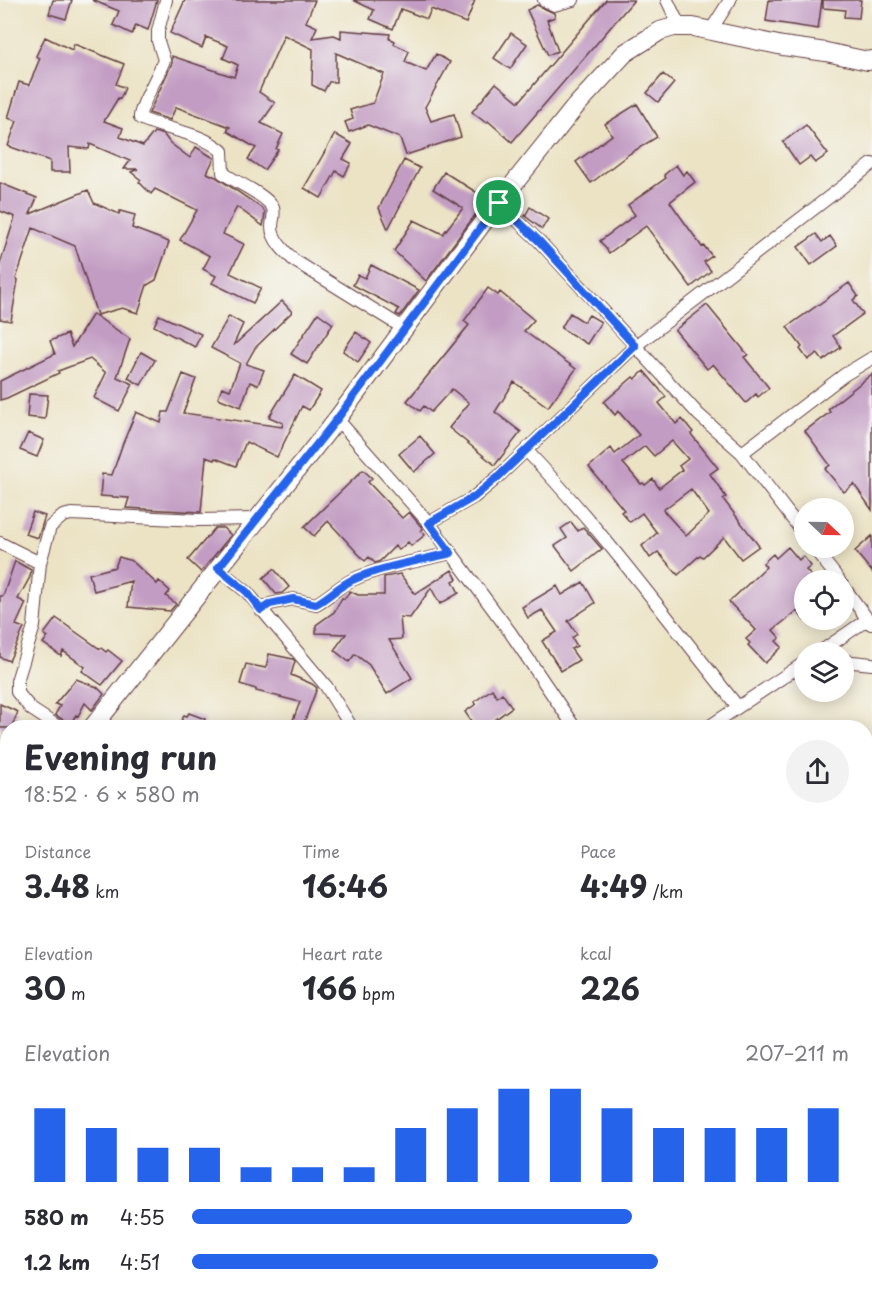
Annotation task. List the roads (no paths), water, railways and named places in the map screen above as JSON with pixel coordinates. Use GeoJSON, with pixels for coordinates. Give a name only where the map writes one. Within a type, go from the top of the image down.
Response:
{"type":"FeatureCollection","features":[{"type":"Feature","properties":{"kind":"street"},"geometry":{"type":"LineString","coordinates":[[166,0],[158,31],[158,41],[164,60],[139,113],[140,118],[212,143],[222,151],[223,173],[262,197],[272,206],[273,235],[295,261],[405,329]]}},
{"type":"Feature","properties":{"kind":"street"},"geometry":{"type":"LineString","coordinates":[[544,0],[554,5],[573,0]]}},
{"type":"Feature","properties":{"kind":"street"},"geometry":{"type":"LineString","coordinates":[[667,0],[680,27]]}},
{"type":"Feature","properties":{"kind":"street"},"geometry":{"type":"LineString","coordinates":[[711,30],[730,0]]}},
{"type":"Feature","properties":{"kind":"street"},"geometry":{"type":"LineString","coordinates":[[98,720],[337,419],[499,203],[575,107],[625,53],[660,31],[680,27],[711,30],[783,46],[872,60]]}},
{"type":"Feature","properties":{"kind":"street"},"geometry":{"type":"LineString","coordinates":[[429,523],[474,497],[527,451],[635,346],[872,164]]}},
{"type":"Feature","properties":{"kind":"street"},"geometry":{"type":"LineString","coordinates":[[499,203],[539,241],[699,415],[742,453],[794,521]]}},
{"type":"Feature","properties":{"kind":"street"},"geometry":{"type":"LineString","coordinates":[[742,453],[844,375],[872,358]]}},
{"type":"Feature","properties":{"kind":"street"},"geometry":{"type":"LineString","coordinates":[[337,419],[429,523],[510,632],[570,720]]}},
{"type":"Feature","properties":{"kind":"street"},"geometry":{"type":"LineString","coordinates":[[527,451],[551,476],[738,707]]}},
{"type":"Feature","properties":{"kind":"street"},"geometry":{"type":"LineString","coordinates":[[48,720],[31,709],[17,692],[17,681],[34,626],[40,563],[50,527],[63,516],[71,514],[198,520],[257,519]]}},
{"type":"Feature","properties":{"kind":"street"},"geometry":{"type":"LineString","coordinates":[[0,543],[40,563]]}},
{"type":"Feature","properties":{"kind":"street"},"geometry":{"type":"LineString","coordinates":[[261,610],[270,604],[293,599],[316,604],[360,577],[399,564],[451,553]]}},
{"type":"Feature","properties":{"kind":"street"},"geometry":{"type":"LineString","coordinates":[[822,558],[831,570]]}},
{"type":"Feature","properties":{"kind":"street"},"geometry":{"type":"LineString","coordinates":[[218,568],[247,592],[326,686],[346,720]]}},
{"type":"Feature","properties":{"kind":"street"},"geometry":{"type":"LineString","coordinates":[[837,642],[870,622],[854,601]]}},
{"type":"Feature","properties":{"kind":"street"},"geometry":{"type":"LineString","coordinates":[[854,662],[872,664]]}},
{"type":"Feature","properties":{"kind":"street"},"geometry":{"type":"LineString","coordinates":[[719,720],[794,670]]}}]}
